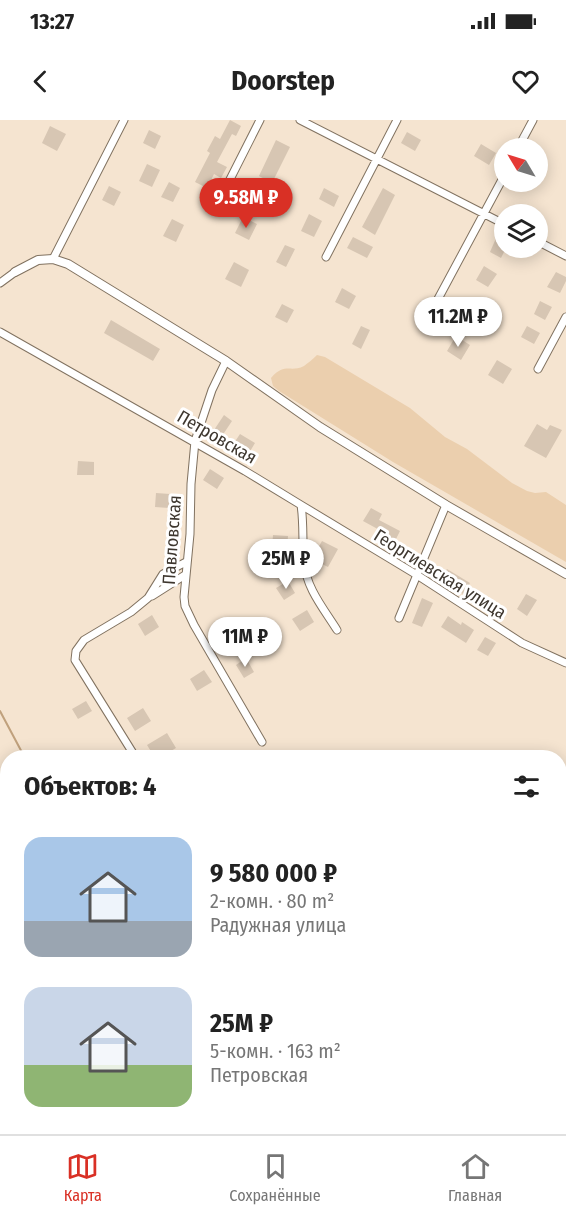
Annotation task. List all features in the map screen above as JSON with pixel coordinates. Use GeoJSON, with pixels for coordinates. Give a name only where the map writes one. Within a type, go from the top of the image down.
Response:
{"type":"FeatureCollection","features":[{"type":"Feature","properties":{"kind":"street"},"geometry":{"type":"LineString","coordinates":[[53,259],[124,120]]}},
{"type":"Feature","properties":{"kind":"street"},"geometry":{"type":"LineString","coordinates":[[218,203],[260,120]]}},
{"type":"Feature","properties":{"kind":"street"},"geometry":{"type":"LineString","coordinates":[[300,120],[494,219]]}},
{"type":"Feature","properties":{"kind":"street"},"geometry":{"type":"LineString","coordinates":[[326,257],[397,120]]}},
{"type":"Feature","properties":{"kind":"street"},"geometry":{"type":"LineString","coordinates":[[523,138],[533,120]]}},
{"type":"Feature","properties":{"kind":"street"},"geometry":{"type":"LineString","coordinates":[[431,312],[496,192]]}},
{"type":"Feature","properties":{"kind":"street"},"geometry":{"type":"LineString","coordinates":[[548,247],[566,256]]}},
{"type":"Feature","properties":{"kind":"street"},"geometry":{"type":"LineString","coordinates":[[0,283],[38,260],[53,259],[68,264],[226,361],[320,427],[446,505],[566,574]]}},
{"type":"Feature","properties":{"kind":"street"},"geometry":{"type":"LineString","coordinates":[[538,369],[566,317]]}},
{"type":"Feature","properties":{"kind":"street","name":"Петровская"},"geometry":{"type":"LineString","coordinates":[[0,332],[195,441],[301,505]]}},
{"type":"Feature","properties":{"kind":"street","name":"Павловская"},"geometry":{"type":"LineString","coordinates":[[226,361],[212,390],[195,441],[184,597],[185,606],[195,625],[262,742]]}},
{"type":"Feature","properties":{"kind":"street"},"geometry":{"type":"LineString","coordinates":[[301,505],[304,565],[309,587],[337,630]]}},
{"type":"Feature","properties":{"kind":"street","name":"Георгиевская улица"},"geometry":{"type":"LineString","coordinates":[[301,505],[417,575],[522,643],[566,663]]}},
{"type":"Feature","properties":{"kind":"street"},"geometry":{"type":"LineString","coordinates":[[399,618],[446,505]]}},
{"type":"Feature","properties":{"kind":"street"},"geometry":{"type":"LineString","coordinates":[[148,598],[163,574],[186,562]]}},
{"type":"Feature","properties":{"kind":"street"},"geometry":{"type":"LineString","coordinates":[[131,750],[75,660],[76,651],[84,640],[131,612],[148,598],[185,575]]}},
{"type":"Feature","properties":{"kind":"shaded area"},"geometry":{"type":"Polygon","coordinates":[[[317,355],[325,357],[410,408],[445,437],[467,449],[512,483],[527,491],[546,492],[566,505],[566,562],[393,462],[273,386],[271,378],[280,370],[304,366],[317,355]]]}},
{"type":"Feature","properties":{"kind":"building"},"geometry":{"type":"Polygon","coordinates":[[[230,120],[241,126],[236,136],[232,134],[217,162],[227,167],[221,178],[214,174],[207,188],[195,182],[210,153],[207,151],[215,136],[220,139],[230,120]]]}},
{"type":"Feature","properties":{"kind":"building"},"geometry":{"type":"Polygon","coordinates":[[[50,126],[66,134],[57,151],[42,143],[50,126]]]}},
{"type":"Feature","properties":{"kind":"building"},"geometry":{"type":"Polygon","coordinates":[[[149,130],[161,136],[155,149],[143,143],[149,130]]]}},
{"type":"Feature","properties":{"kind":"building"},"geometry":{"type":"Polygon","coordinates":[[[407,132],[421,140],[415,151],[401,143],[407,132]]]}},
{"type":"Feature","properties":{"kind":"building"},"geometry":{"type":"Polygon","coordinates":[[[276,140],[290,147],[272,183],[259,176],[276,140]]]}},
{"type":"Feature","properties":{"kind":"building"},"geometry":{"type":"Polygon","coordinates":[[[481,144],[494,152],[489,165],[474,156],[481,144]]]}},
{"type":"Feature","properties":{"kind":"building"},"geometry":{"type":"Polygon","coordinates":[[[147,164],[160,170],[152,187],[139,181],[147,164]]]}},
{"type":"Feature","properties":{"kind":"building"},"geometry":{"type":"Polygon","coordinates":[[[169,182],[180,188],[173,202],[161,197],[169,182]]]}},
{"type":"Feature","properties":{"kind":"building"},"geometry":{"type":"Polygon","coordinates":[[[109,186],[121,192],[114,206],[102,200],[109,186]]]}},
{"type":"Feature","properties":{"kind":"building"},"geometry":{"type":"Polygon","coordinates":[[[324,188],[339,196],[334,207],[319,199],[324,188]]]}},
{"type":"Feature","properties":{"kind":"building"},"geometry":{"type":"Polygon","coordinates":[[[383,188],[395,195],[375,235],[362,227],[383,188]]]}},
{"type":"Feature","properties":{"kind":"building"},"geometry":{"type":"Polygon","coordinates":[[[309,214],[322,221],[314,237],[301,231],[309,214]]]}},
{"type":"Feature","properties":{"kind":"building"},"geometry":{"type":"Polygon","coordinates":[[[243,217],[257,224],[249,240],[235,233],[243,217]]]}},
{"type":"Feature","properties":{"kind":"building"},"geometry":{"type":"Polygon","coordinates":[[[172,219],[184,225],[176,242],[163,236],[172,219]]]}},
{"type":"Feature","properties":{"kind":"building"},"geometry":{"type":"Polygon","coordinates":[[[353,237],[373,247],[367,258],[347,248],[353,237]]]}},
{"type":"Feature","properties":{"kind":"building"},"geometry":{"type":"Polygon","coordinates":[[[494,243],[494,254],[490,252],[494,243]]]}},
{"type":"Feature","properties":{"kind":"building"},"geometry":{"type":"Polygon","coordinates":[[[285,245],[295,249],[286,267],[276,262],[285,245]]]}},
{"type":"Feature","properties":{"kind":"building"},"geometry":{"type":"Polygon","coordinates":[[[234,262],[249,270],[241,287],[225,279],[234,262]]]}},
{"type":"Feature","properties":{"kind":"building"},"geometry":{"type":"Polygon","coordinates":[[[484,266],[497,274],[488,287],[476,280],[484,266]]]}},
{"type":"Feature","properties":{"kind":"building"},"geometry":{"type":"Polygon","coordinates":[[[556,272],[566,277],[560,293],[547,287],[556,272]]]}},
{"type":"Feature","properties":{"kind":"building"},"geometry":{"type":"Polygon","coordinates":[[[342,288],[356,296],[349,309],[335,302],[342,288]]]}},
{"type":"Feature","properties":{"kind":"building"},"geometry":{"type":"Polygon","coordinates":[[[540,301],[552,307],[545,320],[534,314],[540,301]]]}},
{"type":"Feature","properties":{"kind":"building"},"geometry":{"type":"Polygon","coordinates":[[[282,304],[294,310],[287,323],[275,317],[282,304]]]}},
{"type":"Feature","properties":{"kind":"building"},"geometry":{"type":"Polygon","coordinates":[[[111,320],[160,349],[153,361],[104,333],[111,320]]]}},
{"type":"Feature","properties":{"kind":"building"},"geometry":{"type":"Polygon","coordinates":[[[361,326],[370,330],[361,349],[352,344],[361,326]]]}},
{"type":"Feature","properties":{"kind":"building"},"geometry":{"type":"Polygon","coordinates":[[[527,326],[540,333],[534,344],[521,337],[527,326]]]}},
{"type":"Feature","properties":{"kind":"building"},"geometry":{"type":"Polygon","coordinates":[[[456,336],[470,345],[461,360],[447,351],[456,336]]]}},
{"type":"Feature","properties":{"kind":"building"},"geometry":{"type":"Polygon","coordinates":[[[497,360],[512,369],[503,384],[488,375],[497,360]]]}},
{"type":"Feature","properties":{"kind":"building"},"geometry":{"type":"Polygon","coordinates":[[[224,415],[232,421],[222,436],[214,430],[224,415]]]}},
{"type":"Feature","properties":{"kind":"building"},"geometry":{"type":"Polygon","coordinates":[[[537,424],[547,430],[550,425],[562,430],[546,458],[524,446],[537,424]]]}},
{"type":"Feature","properties":{"kind":"building"},"geometry":{"type":"Polygon","coordinates":[[[240,434],[255,443],[249,453],[234,443],[240,434]]]}},
{"type":"Feature","properties":{"kind":"building"},"geometry":{"type":"Polygon","coordinates":[[[78,461],[94,462],[94,475],[77,475],[78,461]]]}},
{"type":"Feature","properties":{"kind":"building"},"geometry":{"type":"Polygon","coordinates":[[[210,469],[224,478],[217,489],[203,480],[210,469]]]}},
{"type":"Feature","properties":{"kind":"building"},"geometry":{"type":"Polygon","coordinates":[[[156,493],[170,494],[169,508],[155,507],[156,493]]]}},
{"type":"Feature","properties":{"kind":"building"},"geometry":{"type":"Polygon","coordinates":[[[371,508],[382,514],[379,520],[400,531],[394,543],[383,537],[385,533],[363,521],[371,508]]]}},
{"type":"Feature","properties":{"kind":"building"},"geometry":{"type":"Polygon","coordinates":[[[273,535],[288,536],[287,549],[272,548],[273,535]]]}},
{"type":"Feature","properties":{"kind":"building"},"geometry":{"type":"Polygon","coordinates":[[[322,541],[338,549],[328,567],[312,559],[322,541]]]}},
{"type":"Feature","properties":{"kind":"building"},"geometry":{"type":"Polygon","coordinates":[[[447,569],[470,583],[463,594],[440,579],[447,569]]]}},
{"type":"Feature","properties":{"kind":"building"},"geometry":{"type":"Polygon","coordinates":[[[288,581],[295,593],[284,600],[276,588],[288,581]]]}},
{"type":"Feature","properties":{"kind":"building"},"geometry":{"type":"Polygon","coordinates":[[[526,594],[537,600],[527,616],[517,609],[526,594]]]}},
{"type":"Feature","properties":{"kind":"building"},"geometry":{"type":"Polygon","coordinates":[[[422,598],[433,603],[422,627],[412,623],[422,598]]]}},
{"type":"Feature","properties":{"kind":"building"},"geometry":{"type":"Polygon","coordinates":[[[307,610],[314,622],[300,631],[292,619],[307,610]]]}},
{"type":"Feature","properties":{"kind":"building"},"geometry":{"type":"Polygon","coordinates":[[[152,615],[159,627],[145,636],[138,624],[152,615]]]}},
{"type":"Feature","properties":{"kind":"building"},"geometry":{"type":"Polygon","coordinates":[[[448,616],[474,630],[466,643],[441,627],[448,616]]]}},
{"type":"Feature","properties":{"kind":"building"},"geometry":{"type":"Polygon","coordinates":[[[485,637],[496,643],[488,656],[477,650],[485,637]]]}},
{"type":"Feature","properties":{"kind":"building"},"geometry":{"type":"Polygon","coordinates":[[[246,658],[254,672],[244,678],[236,665],[246,658]]]}},
{"type":"Feature","properties":{"kind":"building"},"geometry":{"type":"Polygon","coordinates":[[[204,670],[212,682],[197,691],[190,679],[204,670]]]}},
{"type":"Feature","properties":{"kind":"building"},"geometry":{"type":"Polygon","coordinates":[[[86,701],[92,711],[78,719],[72,709],[86,701]]]}},
{"type":"Feature","properties":{"kind":"building"},"geometry":{"type":"Polygon","coordinates":[[[143,708],[151,721],[135,731],[127,718],[143,708]]]}},
{"type":"Feature","properties":{"kind":"building"},"geometry":{"type":"Polygon","coordinates":[[[167,733],[176,748],[150,750],[147,745],[167,733]]]}},
{"type":"Feature","properties":{"kind":"waterway"},"geometry":{"type":"LineString","coordinates":[[0,711],[21,750]]}}]}
